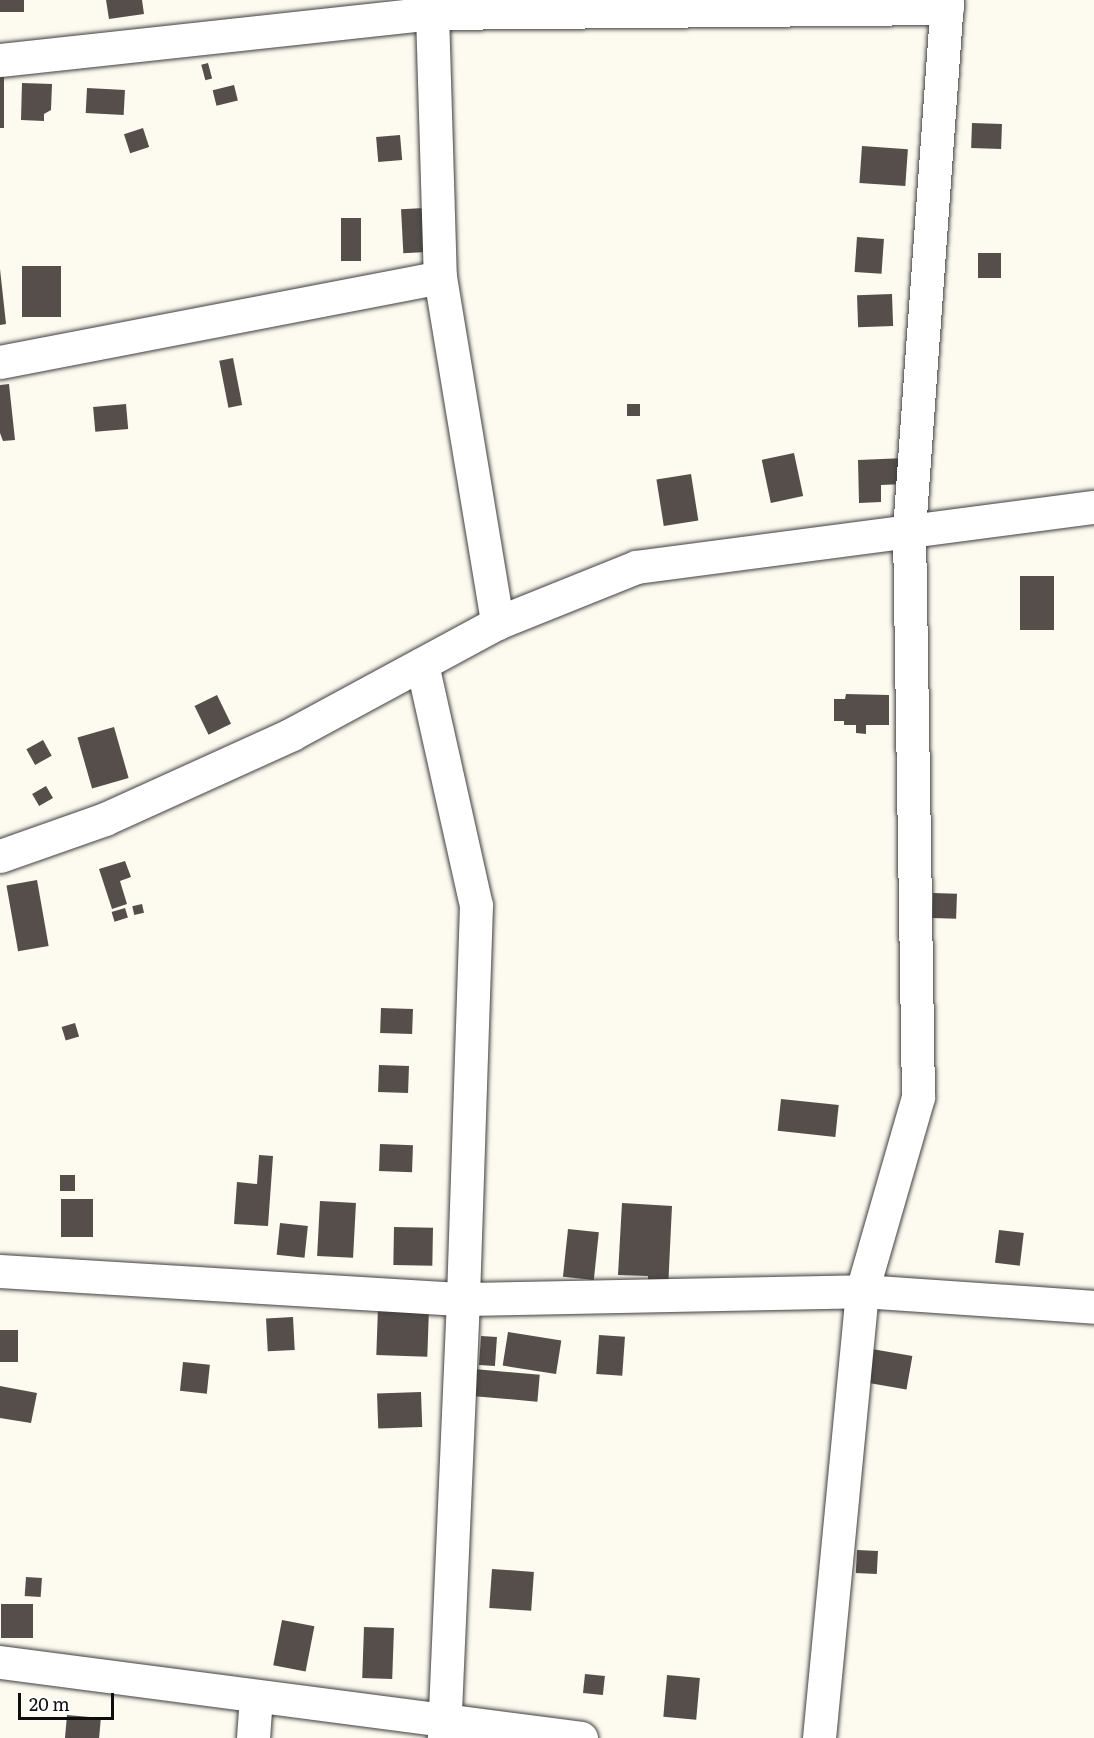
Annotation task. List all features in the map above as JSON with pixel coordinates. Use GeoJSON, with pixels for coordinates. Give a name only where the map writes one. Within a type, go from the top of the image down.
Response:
{"type":"FeatureCollection","features":[{"type":"Feature","properties":{"kind":"street"},"geometry":{"type":"LineString","coordinates":[[0,60],[432,13],[947,4],[909,530],[918,1097],[862,1292],[819,1738]]}},
{"type":"Feature","properties":{"kind":"street"},"geometry":{"type":"LineString","coordinates":[[432,13],[440,278],[497,623]]}},
{"type":"Feature","properties":{"kind":"street"},"geometry":{"type":"LineString","coordinates":[[0,362],[440,278]]}},
{"type":"Feature","properties":{"kind":"street"},"geometry":{"type":"LineString","coordinates":[[0,856],[105,819],[292,734],[497,623],[636,567],[1094,507]]}},
{"type":"Feature","properties":{"kind":"street"},"geometry":{"type":"LineString","coordinates":[[422,664],[476,905],[463,1299],[445,1730]]}},
{"type":"Feature","properties":{"kind":"street"},"geometry":{"type":"LineString","coordinates":[[0,1271],[463,1299],[862,1292],[1094,1307]]}},
{"type":"Feature","properties":{"kind":"street"},"geometry":{"type":"LineString","coordinates":[[0,1662],[256,1696],[445,1730],[581,1738]]}},
{"type":"Feature","properties":{"kind":"street"},"geometry":{"type":"LineString","coordinates":[[253,1738],[256,1696]]}},
{"type":"Feature","properties":{"kind":"building"},"geometry":{"type":"Polygon","coordinates":[[[0,0],[24,0],[24,12],[0,12],[0,0]]]}},
{"type":"Feature","properties":{"kind":"building"},"geometry":{"type":"Polygon","coordinates":[[[106,0],[142,0],[144,14],[109,19],[106,0]]]}},
{"type":"Feature","properties":{"kind":"building"},"geometry":{"type":"Polygon","coordinates":[[[208,63],[212,78],[205,80],[201,65],[208,63]]]}},
{"type":"Feature","properties":{"kind":"building"},"geometry":{"type":"Polygon","coordinates":[[[0,72],[4,72],[4,128],[0,128],[0,72]]]}},
{"type":"Feature","properties":{"kind":"building"},"geometry":{"type":"Polygon","coordinates":[[[22,83],[52,84],[51,110],[44,114],[44,121],[21,120],[22,83]]]}},
{"type":"Feature","properties":{"kind":"building"},"geometry":{"type":"Polygon","coordinates":[[[234,85],[238,101],[217,106],[213,90],[234,85]]]}},
{"type":"Feature","properties":{"kind":"building"},"geometry":{"type":"Polygon","coordinates":[[[87,88],[125,90],[124,115],[86,113],[87,88]]]}},
{"type":"Feature","properties":{"kind":"building"},"geometry":{"type":"Polygon","coordinates":[[[972,123],[1002,124],[1001,149],[971,148],[972,123]]]}},
{"type":"Feature","properties":{"kind":"building"},"geometry":{"type":"Polygon","coordinates":[[[143,128],[149,147],[130,153],[124,134],[143,128]]]}},
{"type":"Feature","properties":{"kind":"building"},"geometry":{"type":"Polygon","coordinates":[[[400,135],[402,160],[378,162],[376,137],[400,135]]]}},
{"type":"Feature","properties":{"kind":"building"},"geometry":{"type":"Polygon","coordinates":[[[862,146],[908,149],[905,186],[859,183],[862,146]]]}},
{"type":"Feature","properties":{"kind":"building"},"geometry":{"type":"Polygon","coordinates":[[[424,208],[426,252],[403,253],[401,209],[424,208]]]}},
{"type":"Feature","properties":{"kind":"building"},"geometry":{"type":"Polygon","coordinates":[[[341,218],[361,218],[361,261],[341,261],[341,218]]]}},
{"type":"Feature","properties":{"kind":"building"},"geometry":{"type":"Polygon","coordinates":[[[857,237],[884,239],[881,274],[855,272],[857,237]]]}},
{"type":"Feature","properties":{"kind":"building"},"geometry":{"type":"Polygon","coordinates":[[[978,253],[1001,253],[1001,278],[978,278],[978,253]]]}},
{"type":"Feature","properties":{"kind":"building"},"geometry":{"type":"Polygon","coordinates":[[[22,266],[61,266],[61,317],[22,317],[22,266]]]}},
{"type":"Feature","properties":{"kind":"building"},"geometry":{"type":"Polygon","coordinates":[[[0,269],[6,324],[0,325],[0,269]]]}},
{"type":"Feature","properties":{"kind":"building"},"geometry":{"type":"Polygon","coordinates":[[[892,294],[893,326],[858,327],[857,295],[892,294]]]}},
{"type":"Feature","properties":{"kind":"building"},"geometry":{"type":"Polygon","coordinates":[[[233,358],[242,405],[228,408],[219,361],[233,358]]]}},
{"type":"Feature","properties":{"kind":"building"},"geometry":{"type":"Polygon","coordinates":[[[9,384],[15,440],[3,441],[0,433],[0,385],[9,384]]]}},
{"type":"Feature","properties":{"kind":"building"},"geometry":{"type":"Polygon","coordinates":[[[126,404],[128,429],[95,432],[93,407],[126,404]]]}},
{"type":"Feature","properties":{"kind":"building"},"geometry":{"type":"Polygon","coordinates":[[[627,404],[640,404],[640,416],[627,416],[627,404]]]}},
{"type":"Feature","properties":{"kind":"building"},"geometry":{"type":"Polygon","coordinates":[[[794,453],[803,496],[771,503],[762,460],[794,453]]]}},
{"type":"Feature","properties":{"kind":"building"},"geometry":{"type":"Polygon","coordinates":[[[905,458],[905,484],[881,485],[881,502],[859,503],[858,460],[905,458]]]}},
{"type":"Feature","properties":{"kind":"building"},"geometry":{"type":"Polygon","coordinates":[[[691,474],[698,520],[664,526],[656,479],[691,474]]]}},
{"type":"Feature","properties":{"kind":"building"},"geometry":{"type":"Polygon","coordinates":[[[1020,576],[1054,576],[1054,630],[1020,630],[1020,576]]]}},
{"type":"Feature","properties":{"kind":"building"},"geometry":{"type":"Polygon","coordinates":[[[846,694],[889,695],[889,725],[866,725],[866,734],[856,733],[856,725],[844,725],[844,721],[834,721],[834,699],[845,699],[846,694]]]}},
{"type":"Feature","properties":{"kind":"building"},"geometry":{"type":"Polygon","coordinates":[[[217,695],[231,724],[209,735],[195,706],[217,695]]]}},
{"type":"Feature","properties":{"kind":"building"},"geometry":{"type":"Polygon","coordinates":[[[114,727],[129,778],[92,788],[77,737],[114,727]]]}},
{"type":"Feature","properties":{"kind":"building"},"geometry":{"type":"Polygon","coordinates":[[[43,740],[52,756],[35,765],[26,749],[43,740]]]}},
{"type":"Feature","properties":{"kind":"building"},"geometry":{"type":"Polygon","coordinates":[[[46,786],[53,798],[39,806],[32,794],[46,786]]]}},
{"type":"Feature","properties":{"kind":"building"},"geometry":{"type":"Polygon","coordinates":[[[125,861],[131,877],[120,881],[127,904],[112,909],[99,869],[125,861]]]}},
{"type":"Feature","properties":{"kind":"building"},"geometry":{"type":"Polygon","coordinates":[[[37,880],[49,946],[18,951],[6,885],[37,880]]]}},
{"type":"Feature","properties":{"kind":"building"},"geometry":{"type":"Polygon","coordinates":[[[933,893],[957,894],[956,919],[932,918],[933,893]]]}},
{"type":"Feature","properties":{"kind":"building"},"geometry":{"type":"Polygon","coordinates":[[[142,904],[144,913],[134,915],[132,906],[142,904]]]}},
{"type":"Feature","properties":{"kind":"building"},"geometry":{"type":"Polygon","coordinates":[[[125,908],[128,918],[115,922],[112,912],[125,908]]]}},
{"type":"Feature","properties":{"kind":"building"},"geometry":{"type":"Polygon","coordinates":[[[381,1008],[413,1009],[412,1034],[380,1033],[381,1008]]]}},
{"type":"Feature","properties":{"kind":"building"},"geometry":{"type":"Polygon","coordinates":[[[75,1023],[79,1036],[66,1040],[62,1027],[75,1023]]]}},
{"type":"Feature","properties":{"kind":"building"},"geometry":{"type":"Polygon","coordinates":[[[379,1065],[409,1066],[408,1093],[378,1092],[379,1065]]]}},
{"type":"Feature","properties":{"kind":"building"},"geometry":{"type":"Polygon","coordinates":[[[781,1099],[839,1105],[835,1137],[778,1131],[781,1099]]]}},
{"type":"Feature","properties":{"kind":"building"},"geometry":{"type":"Polygon","coordinates":[[[380,1144],[413,1145],[412,1172],[379,1171],[380,1144]]]}},
{"type":"Feature","properties":{"kind":"building"},"geometry":{"type":"Polygon","coordinates":[[[259,1155],[273,1156],[268,1226],[234,1224],[237,1182],[257,1184],[259,1155]]]}},
{"type":"Feature","properties":{"kind":"building"},"geometry":{"type":"Polygon","coordinates":[[[60,1175],[75,1175],[75,1191],[60,1191],[60,1175]]]}},
{"type":"Feature","properties":{"kind":"building"},"geometry":{"type":"Polygon","coordinates":[[[61,1199],[93,1199],[93,1237],[61,1237],[61,1199]]]}},
{"type":"Feature","properties":{"kind":"building"},"geometry":{"type":"Polygon","coordinates":[[[320,1201],[356,1203],[353,1258],[317,1256],[320,1201]]]}},
{"type":"Feature","properties":{"kind":"building"},"geometry":{"type":"Polygon","coordinates":[[[622,1203],[672,1206],[668,1290],[648,1289],[648,1276],[618,1275],[622,1203]]]}},
{"type":"Feature","properties":{"kind":"building"},"geometry":{"type":"Polygon","coordinates":[[[280,1223],[308,1226],[305,1258],[277,1255],[280,1223]]]}},
{"type":"Feature","properties":{"kind":"building"},"geometry":{"type":"Polygon","coordinates":[[[394,1227],[433,1228],[432,1266],[393,1265],[394,1227]]]}},
{"type":"Feature","properties":{"kind":"building"},"geometry":{"type":"Polygon","coordinates":[[[568,1229],[599,1232],[594,1280],[563,1277],[568,1229]]]}},
{"type":"Feature","properties":{"kind":"building"},"geometry":{"type":"Polygon","coordinates":[[[999,1230],[1024,1233],[1020,1266],[995,1263],[999,1230]]]}},
{"type":"Feature","properties":{"kind":"building"},"geometry":{"type":"Polygon","coordinates":[[[378,1307],[429,1309],[427,1357],[376,1355],[378,1307]]]}},
{"type":"Feature","properties":{"kind":"building"},"geometry":{"type":"Polygon","coordinates":[[[293,1317],[295,1350],[268,1351],[266,1318],[293,1317]]]}},
{"type":"Feature","properties":{"kind":"building"},"geometry":{"type":"Polygon","coordinates":[[[0,1330],[18,1330],[18,1362],[0,1362],[0,1330]]]}},
{"type":"Feature","properties":{"kind":"building"},"geometry":{"type":"Polygon","coordinates":[[[508,1332],[561,1340],[556,1374],[503,1366],[508,1332]]]}},
{"type":"Feature","properties":{"kind":"building"},"geometry":{"type":"Polygon","coordinates":[[[599,1335],[625,1337],[622,1376],[596,1374],[599,1335]]]}},
{"type":"Feature","properties":{"kind":"building"},"geometry":{"type":"Polygon","coordinates":[[[481,1336],[497,1337],[495,1366],[479,1365],[481,1336]]]}},
{"type":"Feature","properties":{"kind":"building"},"geometry":{"type":"Polygon","coordinates":[[[872,1349],[912,1356],[906,1390],[866,1382],[872,1349]]]}},
{"type":"Feature","properties":{"kind":"building"},"geometry":{"type":"Polygon","coordinates":[[[183,1362],[210,1365],[207,1394],[180,1391],[183,1362]]]}},
{"type":"Feature","properties":{"kind":"building"},"geometry":{"type":"Polygon","coordinates":[[[474,1369],[540,1375],[537,1402],[472,1396],[474,1369]]]}},
{"type":"Feature","properties":{"kind":"building"},"geometry":{"type":"Polygon","coordinates":[[[0,1386],[37,1393],[31,1423],[0,1418],[0,1386]]]}},
{"type":"Feature","properties":{"kind":"building"},"geometry":{"type":"Polygon","coordinates":[[[421,1392],[422,1427],[378,1429],[377,1394],[421,1392]]]}},
{"type":"Feature","properties":{"kind":"building"},"geometry":{"type":"Polygon","coordinates":[[[857,1550],[878,1551],[877,1574],[856,1573],[857,1550]]]}},
{"type":"Feature","properties":{"kind":"building"},"geometry":{"type":"Polygon","coordinates":[[[492,1569],[534,1572],[531,1611],[489,1608],[492,1569]]]}},
{"type":"Feature","properties":{"kind":"building"},"geometry":{"type":"Polygon","coordinates":[[[26,1577],[42,1578],[41,1597],[25,1596],[26,1577]]]}},
{"type":"Feature","properties":{"kind":"building"},"geometry":{"type":"Polygon","coordinates":[[[1,1604],[33,1604],[33,1638],[1,1638],[1,1604]]]}},
{"type":"Feature","properties":{"kind":"building"},"geometry":{"type":"Polygon","coordinates":[[[282,1620],[314,1626],[306,1671],[273,1665],[282,1620]]]}},
{"type":"Feature","properties":{"kind":"building"},"geometry":{"type":"Polygon","coordinates":[[[364,1627],[394,1628],[392,1679],[362,1678],[364,1627]]]}},
{"type":"Feature","properties":{"kind":"building"},"geometry":{"type":"Polygon","coordinates":[[[585,1674],[605,1676],[603,1695],[583,1693],[585,1674]]]}},
{"type":"Feature","properties":{"kind":"building"},"geometry":{"type":"Polygon","coordinates":[[[667,1675],[700,1678],[696,1720],[663,1717],[667,1675]]]}},
{"type":"Feature","properties":{"kind":"building"},"geometry":{"type":"Polygon","coordinates":[[[67,1715],[101,1718],[99,1738],[65,1738],[67,1715]]]}}]}
